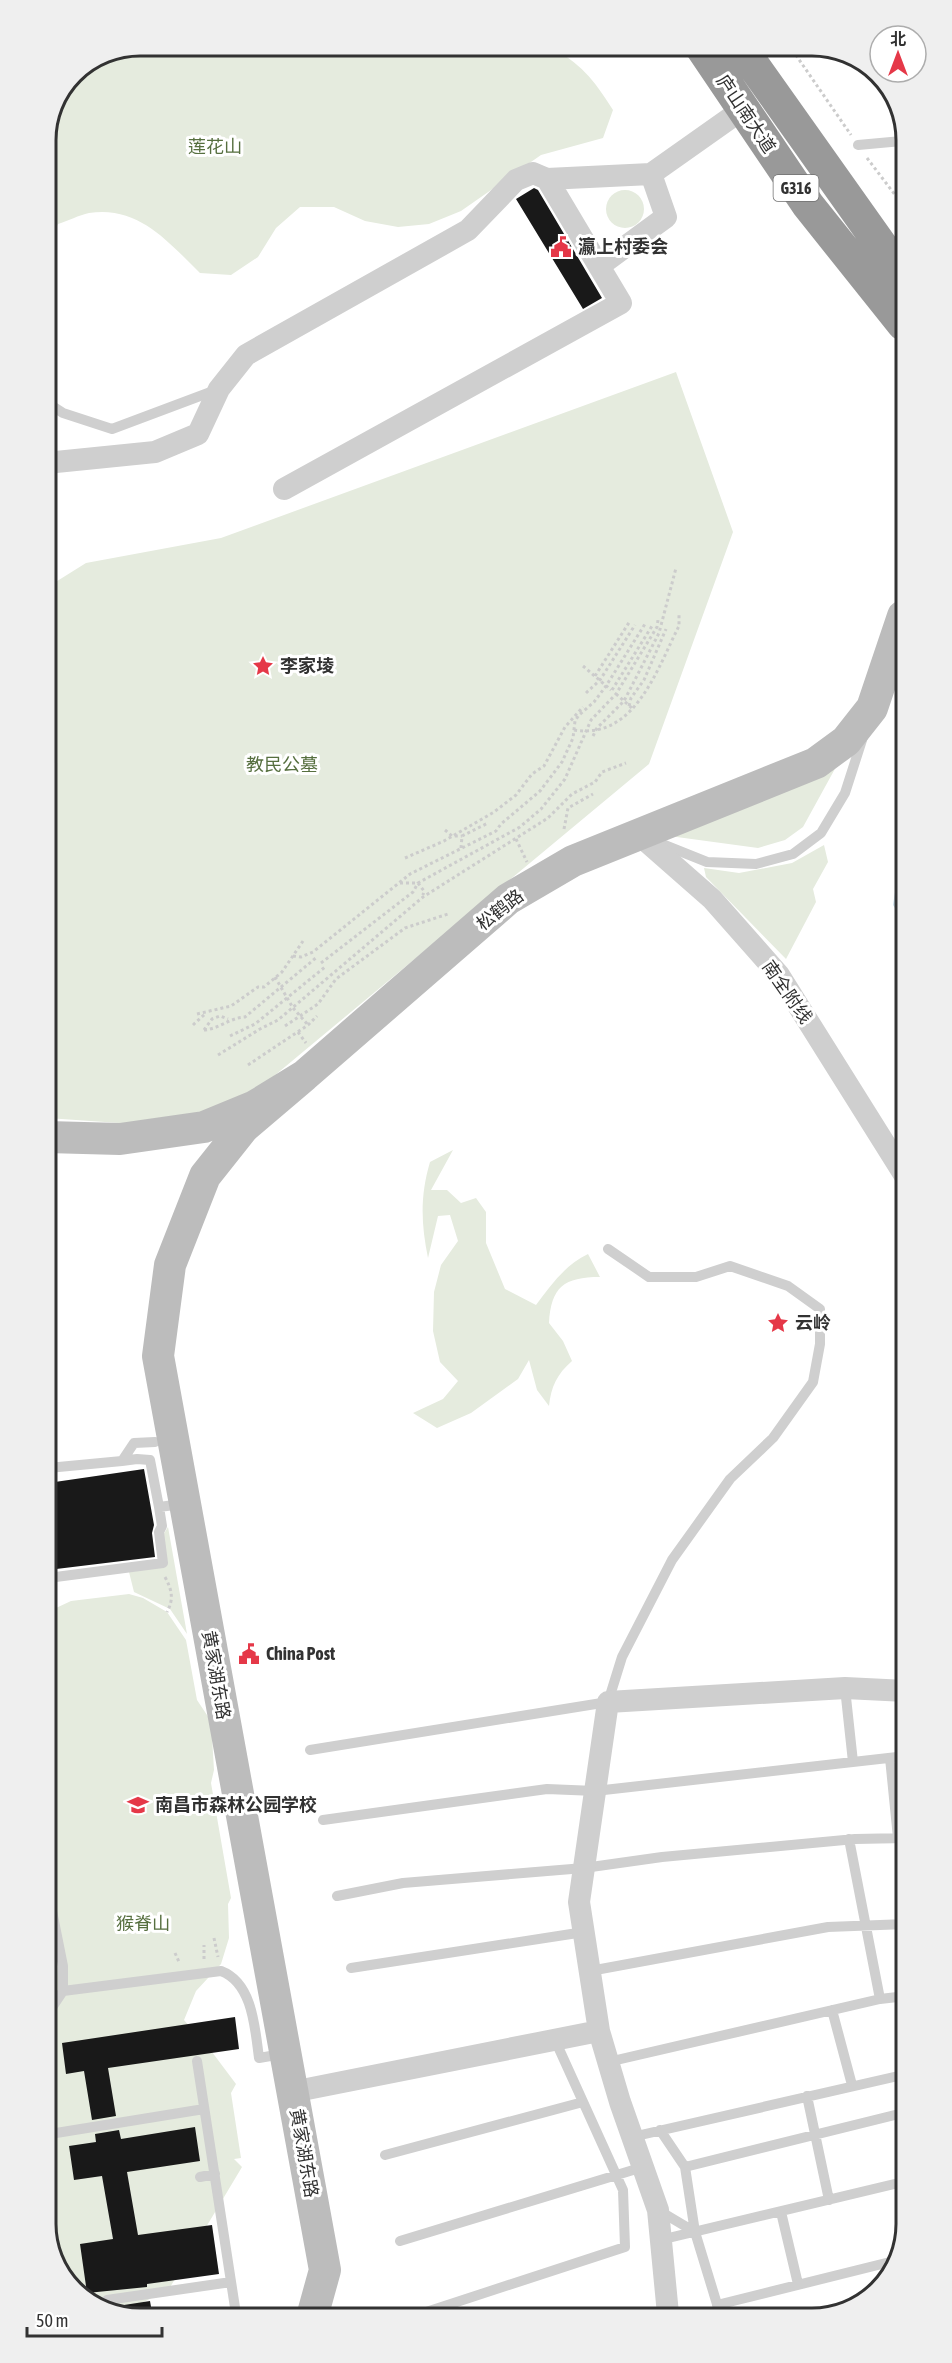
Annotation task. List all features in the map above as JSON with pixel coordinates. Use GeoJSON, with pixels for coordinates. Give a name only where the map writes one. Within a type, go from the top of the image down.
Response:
{"type":"FeatureCollection","features":[{"type":"Feature","properties":{"kind":"highway","name":"庐山南大道"},"geometry":{"type":"LineString","coordinates":[[707,56],[808,206],[896,315]]}},
{"type":"Feature","properties":{"kind":"highway","name":"庐山南大道"},"geometry":{"type":"LineString","coordinates":[[747,56],[896,267]]}},
{"type":"Feature","properties":{"kind":"main road","name":"松鹤路"},"geometry":{"type":"LineString","coordinates":[[56,1137],[120,1139],[204,1127],[255,1106],[304,1076],[508,899],[573,861],[816,763],[846,741],[872,708],[896,637]]}},
{"type":"Feature","properties":{"kind":"main road","name":"黄家湖东路"},"geometry":{"type":"LineString","coordinates":[[304,1076],[244,1127],[205,1176],[170,1265],[158,1356],[172,1505],[285,2054],[325,2270],[315,2307]]}},
{"type":"Feature","properties":{"kind":"street"},"geometry":{"type":"LineString","coordinates":[[547,179],[651,174],[743,109]]}},
{"type":"Feature","properties":{"kind":"street"},"geometry":{"type":"LineString","coordinates":[[56,462],[155,452],[198,434],[219,389],[246,355],[468,230],[516,180],[534,172],[547,179],[621,303],[284,489]]}},
{"type":"Feature","properties":{"kind":"street"},"geometry":{"type":"LineString","coordinates":[[599,266],[666,217],[651,174]]}},
{"type":"Feature","properties":{"kind":"street","name":"南全附线"},"geometry":{"type":"LineString","coordinates":[[638,834],[712,899],[779,975],[896,1163]]}},
{"type":"Feature","properties":{"kind":"street"},"geometry":{"type":"LineString","coordinates":[[667,2308],[658,2210],[632,2137],[599,2031],[579,1902],[608,1702],[845,1688],[896,1691]]}},
{"type":"Feature","properties":{"kind":"street"},"geometry":{"type":"LineString","coordinates":[[292,2092],[599,2031]]}},
{"type":"Feature","properties":{"kind":"lane"},"geometry":{"type":"LineString","coordinates":[[858,145],[896,142]]}},
{"type":"Feature","properties":{"kind":"lane"},"geometry":{"type":"LineString","coordinates":[[56,408],[63,413],[112,429],[219,389]]}},
{"type":"Feature","properties":{"kind":"lane"},"geometry":{"type":"LineString","coordinates":[[638,834],[707,862],[756,864],[793,854],[821,833],[845,794],[872,708]]}},
{"type":"Feature","properties":{"kind":"lane"},"geometry":{"type":"LineString","coordinates":[[310,1750],[608,1702],[621,1658],[672,1560],[730,1479],[773,1438],[813,1382],[820,1344],[820,1309],[788,1286],[730,1266],[696,1277],[649,1277],[608,1249]]}},
{"type":"Feature","properties":{"kind":"lane"},"geometry":{"type":"LineString","coordinates":[[122,1461],[134,1443],[154,1442]]}},
{"type":"Feature","properties":{"kind":"lane"},"geometry":{"type":"LineString","coordinates":[[56,1467],[137,1459],[150,1460],[172,1505],[159,1532],[163,1563],[56,1577]]}},
{"type":"Feature","properties":{"kind":"lane"},"geometry":{"type":"LineString","coordinates":[[845,1688],[853,1762]]}},
{"type":"Feature","properties":{"kind":"lane"},"geometry":{"type":"LineString","coordinates":[[323,1820],[548,1789],[595,1791],[896,1757]]}},
{"type":"Feature","properties":{"kind":"lane"},"geometry":{"type":"LineString","coordinates":[[890,1758],[896,1798]]}},
{"type":"Feature","properties":{"kind":"lane"},"geometry":{"type":"LineString","coordinates":[[337,1896],[403,1883],[584,1868],[662,1857],[849,1839],[896,1838]]}},
{"type":"Feature","properties":{"kind":"lane"},"geometry":{"type":"LineString","coordinates":[[849,1839],[880,1999]]}},
{"type":"Feature","properties":{"kind":"lane"},"geometry":{"type":"LineString","coordinates":[[590,1971],[828,1927],[896,1924]]}},
{"type":"Feature","properties":{"kind":"lane"},"geometry":{"type":"LineString","coordinates":[[56,1931],[63,1966],[63,1991],[56,2002]]}},
{"type":"Feature","properties":{"kind":"lane"},"geometry":{"type":"LineString","coordinates":[[351,1968],[584,1932]]}},
{"type":"Feature","properties":{"kind":"lane"},"geometry":{"type":"LineString","coordinates":[[63,1991],[221,1971],[230,1974],[247,2000],[259,2058],[285,2054]]}},
{"type":"Feature","properties":{"kind":"lane"},"geometry":{"type":"LineString","coordinates":[[608,2062],[896,1997]]}},
{"type":"Feature","properties":{"kind":"lane"},"geometry":{"type":"LineString","coordinates":[[832,2010],[852,2085]]}},
{"type":"Feature","properties":{"kind":"lane"},"geometry":{"type":"LineString","coordinates":[[440,2307],[625,2247],[623,2190],[555,2040]]}},
{"type":"Feature","properties":{"kind":"lane"},"geometry":{"type":"LineString","coordinates":[[197,2061],[235,2307]]}},
{"type":"Feature","properties":{"kind":"lane"},"geometry":{"type":"LineString","coordinates":[[632,2137],[896,2076]]}},
{"type":"Feature","properties":{"kind":"lane"},"geometry":{"type":"LineString","coordinates":[[807,2096],[830,2200]]}},
{"type":"Feature","properties":{"kind":"lane"},"geometry":{"type":"LineString","coordinates":[[385,2155],[583,2102]]}},
{"type":"Feature","properties":{"kind":"lane"},"geometry":{"type":"LineString","coordinates":[[56,2133],[204,2109]]}},
{"type":"Feature","properties":{"kind":"lane"},"geometry":{"type":"LineString","coordinates":[[684,2167],[896,2115]]}},
{"type":"Feature","properties":{"kind":"lane"},"geometry":{"type":"LineString","coordinates":[[660,2130],[684,2167],[695,2232],[718,2308]]}},
{"type":"Feature","properties":{"kind":"lane"},"geometry":{"type":"LineString","coordinates":[[400,2241],[643,2167]]}},
{"type":"Feature","properties":{"kind":"lane"},"geometry":{"type":"LineString","coordinates":[[200,2177],[215,2174]]}},
{"type":"Feature","properties":{"kind":"lane"},"geometry":{"type":"LineString","coordinates":[[660,2240],[896,2184]]}},
{"type":"Feature","properties":{"kind":"lane"},"geometry":{"type":"LineString","coordinates":[[658,2210],[695,2232]]}},
{"type":"Feature","properties":{"kind":"lane"},"geometry":{"type":"LineString","coordinates":[[782,2212],[798,2284]]}},
{"type":"Feature","properties":{"kind":"lane"},"geometry":{"type":"LineString","coordinates":[[722,2308],[798,2284],[887,2263]]}},
{"type":"Feature","properties":{"kind":"lane"},"geometry":{"type":"LineString","coordinates":[[106,2301],[231,2282]]}},
{"type":"Feature","properties":{"kind":"path"},"geometry":{"type":"LineString","coordinates":[[797,56],[896,196]]}},
{"type":"Feature","properties":{"kind":"path"},"geometry":{"type":"LineString","coordinates":[[592,736],[624,701],[659,633],[676,568]]}},
{"type":"Feature","properties":{"kind":"path"},"geometry":{"type":"LineString","coordinates":[[574,729],[586,732],[595,731],[616,724],[643,698],[679,626],[679,613]]}},
{"type":"Feature","properties":{"kind":"path"},"geometry":{"type":"LineString","coordinates":[[400,884],[418,883],[520,827],[541,809],[565,779],[591,720],[616,694],[657,627],[658,620]]}},
{"type":"Feature","properties":{"kind":"path"},"geometry":{"type":"LineString","coordinates":[[595,676],[630,621]]}},
{"type":"Feature","properties":{"kind":"path"},"geometry":{"type":"LineString","coordinates":[[293,956],[301,957],[313,952],[410,874],[496,831],[501,824],[540,791],[562,762],[573,738],[579,715],[606,686],[645,624]]}},
{"type":"Feature","properties":{"kind":"path"},"geometry":{"type":"LineString","coordinates":[[586,693],[600,680],[635,625]]}},
{"type":"Feature","properties":{"kind":"path"},"geometry":{"type":"LineString","coordinates":[[612,690],[652,626]]}},
{"type":"Feature","properties":{"kind":"path"},"geometry":{"type":"LineString","coordinates":[[629,706],[631,698],[644,680],[666,629]]}},
{"type":"Feature","properties":{"kind":"path"},"geometry":{"type":"LineString","coordinates":[[583,666],[633,709]]}},
{"type":"Feature","properties":{"kind":"path"},"geometry":{"type":"LineString","coordinates":[[405,858],[433,847],[494,812],[516,795],[532,774],[544,766],[565,727],[582,707]]}},
{"type":"Feature","properties":{"kind":"path"},"geometry":{"type":"LineString","coordinates":[[218,1055],[278,1020],[423,897],[516,839],[558,809],[572,794],[595,782],[602,772],[626,763]]}},
{"type":"Feature","properties":{"kind":"path"},"geometry":{"type":"LineString","coordinates":[[558,809],[568,808],[593,794]]}},
{"type":"Feature","properties":{"kind":"path"},"geometry":{"type":"LineString","coordinates":[[564,829],[568,808]]}},
{"type":"Feature","properties":{"kind":"path"},"geometry":{"type":"LineString","coordinates":[[445,830],[452,836],[462,836],[488,823]]}},
{"type":"Feature","properties":{"kind":"path"},"geometry":{"type":"LineString","coordinates":[[460,849],[462,836]]}},
{"type":"Feature","properties":{"kind":"path"},"geometry":{"type":"LineString","coordinates":[[418,883],[424,891],[423,897]]}},
{"type":"Feature","properties":{"kind":"path"},"geometry":{"type":"LineString","coordinates":[[321,963],[413,892],[418,883]]}},
{"type":"Feature","properties":{"kind":"path"},"geometry":{"type":"LineString","coordinates":[[285,1026],[318,1004],[336,979],[405,928],[448,914]]}},
{"type":"Feature","properties":{"kind":"path"},"geometry":{"type":"LineString","coordinates":[[197,1014],[231,1006],[258,987],[264,987],[282,972],[303,940]]}},
{"type":"Feature","properties":{"kind":"path"},"geometry":{"type":"LineString","coordinates":[[229,1020],[220,1016],[213,1019],[204,1030],[220,1026],[229,1020],[245,1017],[317,957]]}},
{"type":"Feature","properties":{"kind":"path"},"geometry":{"type":"LineString","coordinates":[[230,1036],[255,1024],[325,968]]}},
{"type":"Feature","properties":{"kind":"path"},"geometry":{"type":"LineString","coordinates":[[275,977],[293,1008],[308,1025]]}},
{"type":"Feature","properties":{"kind":"path"},"geometry":{"type":"LineString","coordinates":[[193,1024],[206,1013]]}},
{"type":"Feature","properties":{"kind":"path"},"geometry":{"type":"LineString","coordinates":[[248,1065],[308,1025],[317,1016]]}},
{"type":"Feature","properties":{"kind":"path"},"geometry":{"type":"LineString","coordinates":[[163,1563],[163,1574],[172,1593],[172,1603],[167,1612]]}},
{"type":"Feature","properties":{"kind":"path"},"geometry":{"type":"LineString","coordinates":[[214,1938],[221,1971]]}},
{"type":"Feature","properties":{"kind":"green space","name":"莲花山"},"geometry":{"type":"Polygon","coordinates":[[[565,56],[585,73],[613,110],[603,138],[541,155],[461,211],[429,224],[398,227],[365,221],[334,207],[300,207],[276,228],[258,257],[231,275],[200,273],[152,229],[123,215],[107,212],[89,213],[58,224],[56,228],[56,134],[62,107],[80,80],[107,62],[123,57],[565,56]]]}},
{"type":"Feature","properties":{"kind":"green space"},"geometry":{"type":"Polygon","coordinates":[[[625,190],[639,195],[644,209],[639,223],[625,228],[611,223],[606,209],[611,195],[625,190]]]}},
{"type":"Feature","properties":{"kind":"green space","name":"教民公墓"},"geometry":{"type":"Polygon","coordinates":[[[676,372],[733,532],[649,764],[262,1086],[205,1116],[134,1124],[56,1119],[56,582],[86,563],[221,538],[676,372]]]}},
{"type":"Feature","properties":{"kind":"green space"},"geometry":{"type":"Polygon","coordinates":[[[842,756],[803,827],[785,840],[758,848],[662,835],[842,756]]]}},
{"type":"Feature","properties":{"kind":"green space"},"geometry":{"type":"Polygon","coordinates":[[[824,845],[828,862],[813,889],[816,902],[786,959],[706,877],[704,868],[739,873],[792,863],[824,845]]]}},
{"type":"Feature","properties":{"kind":"green space"},"geometry":{"type":"Polygon","coordinates":[[[453,1150],[431,1190],[447,1190],[461,1203],[476,1198],[486,1212],[486,1243],[505,1289],[536,1305],[565,1270],[588,1254],[600,1277],[569,1282],[562,1286],[553,1301],[549,1323],[563,1341],[572,1361],[556,1381],[549,1406],[537,1390],[529,1360],[518,1379],[471,1413],[437,1428],[413,1413],[443,1399],[458,1381],[440,1362],[433,1331],[434,1292],[441,1265],[458,1241],[450,1215],[438,1216],[428,1258],[423,1222],[423,1198],[430,1162],[453,1150]]]}},
{"type":"Feature","properties":{"kind":"green space"},"geometry":{"type":"Polygon","coordinates":[[[168,1527],[187,1634],[170,1609],[134,1592],[129,1572],[166,1566],[163,1535],[168,1527]]]}},
{"type":"Feature","properties":{"kind":"green space","name":"猴脊山"},"geometry":{"type":"Polygon","coordinates":[[[129,1594],[143,1598],[167,1612],[186,1640],[197,1700],[211,1721],[214,1770],[211,1783],[231,1898],[228,1904],[229,1938],[221,1964],[196,1991],[184,2020],[236,2084],[231,2093],[241,2158],[234,2159],[242,2167],[169,2289],[134,2307],[107,2301],[88,2290],[76,2279],[64,2261],[56,2234],[56,1998],[59,1934],[56,1912],[56,1608],[71,1601],[129,1594]]]}},
{"type":"Feature","properties":{"kind":"water"},"geometry":{"type":"Polygon","coordinates":[[[896,886],[896,910],[893,905],[896,886]]]}},
{"type":"Feature","properties":{"kind":"building"},"geometry":{"type":"Polygon","coordinates":[[[534,188],[538,190],[602,298],[583,309],[516,199],[534,188]]]}},
{"type":"Feature","properties":{"kind":"building"},"geometry":{"type":"Polygon","coordinates":[[[144,1469],[154,1525],[152,1533],[155,1557],[56,1569],[56,1482],[144,1469]]]}},
{"type":"Feature","properties":{"kind":"building"},"geometry":{"type":"Polygon","coordinates":[[[235,2017],[239,2049],[108,2068],[116,2116],[92,2120],[84,2071],[66,2074],[62,2043],[235,2017]]]}},
{"type":"Feature","properties":{"kind":"building"},"geometry":{"type":"Polygon","coordinates":[[[195,2127],[200,2161],[127,2172],[138,2235],[212,2225],[219,2274],[147,2284],[147,2287],[92,2292],[86,2288],[80,2244],[113,2239],[102,2176],[74,2180],[69,2146],[96,2142],[95,2134],[119,2130],[121,2139],[195,2127]]]}},
{"type":"Feature","properties":{"kind":"building"},"geometry":{"type":"Polygon","coordinates":[[[150,2301],[151,2307],[134,2307],[124,2305],[150,2301]]]}},
{"type":"Feature","properties":{"kind":"place","name":"瀛上村委会"},"geometry":{"type":"Point","coordinates":[561,247]}},
{"type":"Feature","properties":{"kind":"place","name":"李家堎"},"geometry":{"type":"Point","coordinates":[263,666]}},
{"type":"Feature","properties":{"kind":"place","name":"云岭"},"geometry":{"type":"Point","coordinates":[778,1323]}},
{"type":"Feature","properties":{"kind":"place","name":"China Post"},"geometry":{"type":"Point","coordinates":[249,1654]}},
{"type":"Feature","properties":{"kind":"place","name":"南昌市森林公园学校"},"geometry":{"type":"Point","coordinates":[138,1805]}}]}
